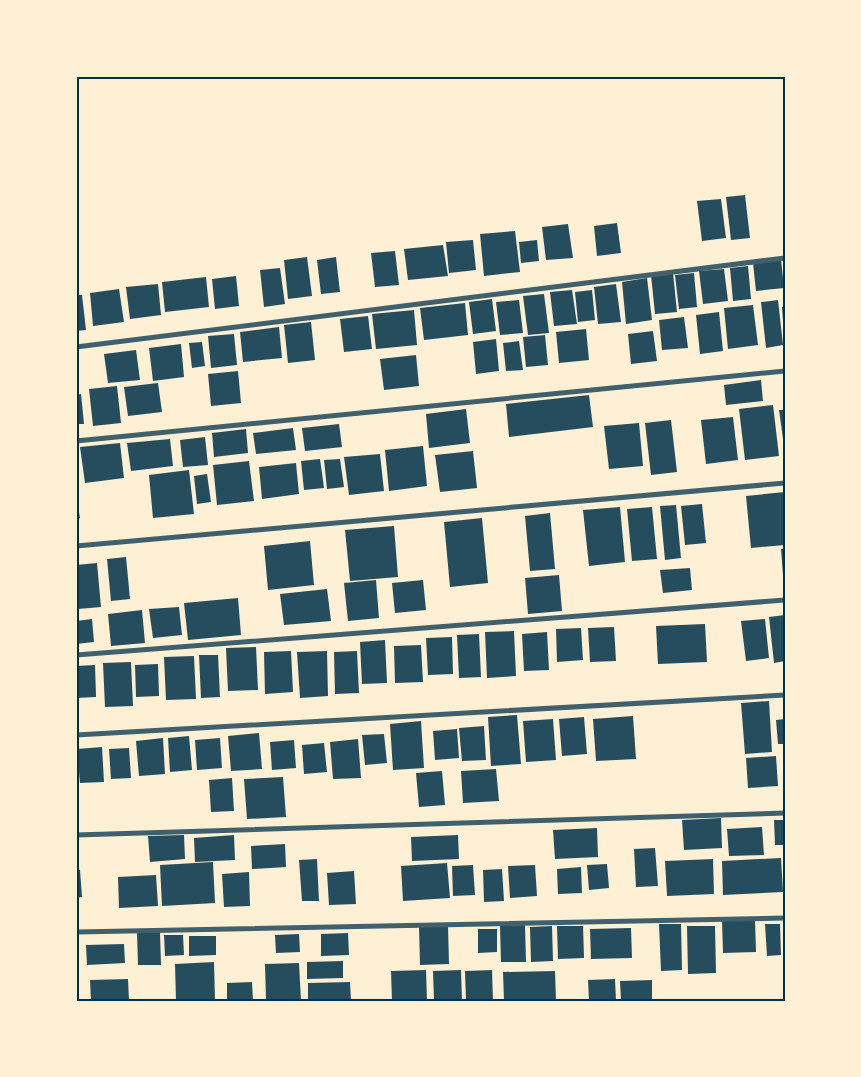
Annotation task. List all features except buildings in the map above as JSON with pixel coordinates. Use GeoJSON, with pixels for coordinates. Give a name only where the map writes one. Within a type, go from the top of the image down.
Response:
{"type":"FeatureCollection","features":[{"type":"Feature","properties":{"kind":"street"},"geometry":{"type":"LineString","coordinates":[[76,347],[785,258]]}},
{"type":"Feature","properties":{"kind":"street"},"geometry":{"type":"LineString","coordinates":[[76,441],[785,372]]}},
{"type":"Feature","properties":{"kind":"street"},"geometry":{"type":"LineString","coordinates":[[76,546],[785,483]]}},
{"type":"Feature","properties":{"kind":"street"},"geometry":{"type":"LineString","coordinates":[[76,655],[785,600]]}},
{"type":"Feature","properties":{"kind":"street"},"geometry":{"type":"LineString","coordinates":[[76,735],[785,695]]}},
{"type":"Feature","properties":{"kind":"street"},"geometry":{"type":"LineString","coordinates":[[76,835],[785,813]]}},
{"type":"Feature","properties":{"kind":"street"},"geometry":{"type":"LineString","coordinates":[[76,932],[785,918]]}}]}
